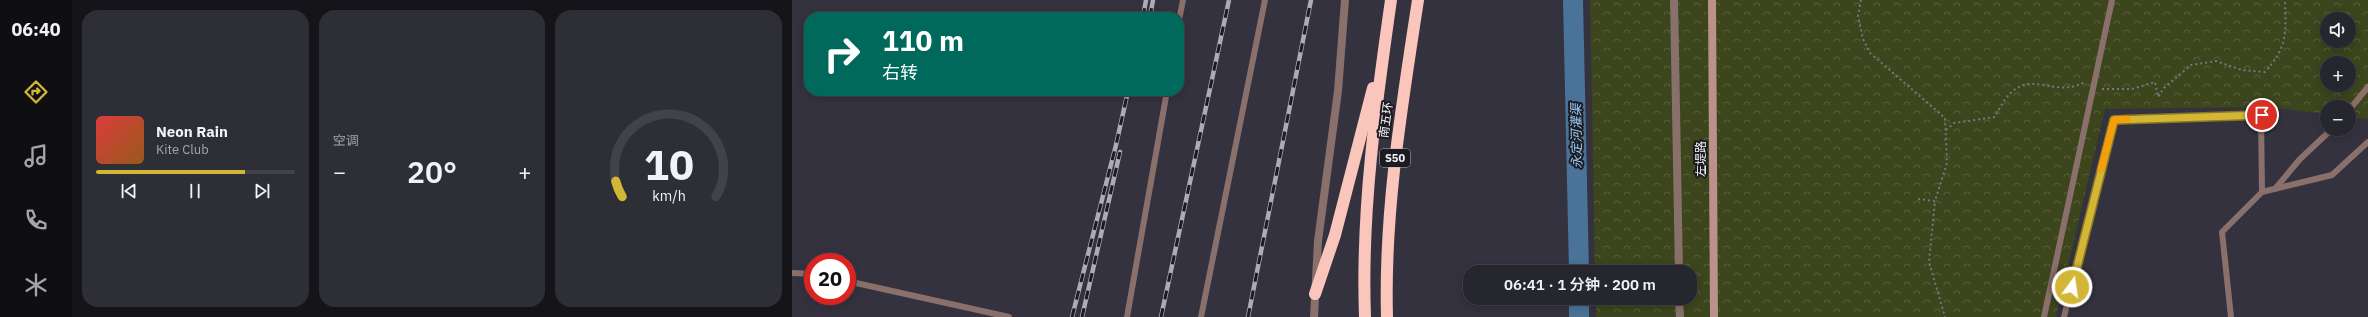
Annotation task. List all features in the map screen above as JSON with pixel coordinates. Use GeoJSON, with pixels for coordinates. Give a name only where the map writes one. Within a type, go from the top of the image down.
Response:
{"type":"FeatureCollection","features":[{"type":"Feature","properties":{"kind":"highway","name":"南五环"},"geometry":{"type":"LineString","coordinates":[[1365,317],[1364,277],[1372,148],[1391,0]]}},
{"type":"Feature","properties":{"kind":"highway","name":"南五环"},"geometry":{"type":"LineString","coordinates":[[1387,317],[1387,292],[1396,146],[1418,0]]}},
{"type":"Feature","properties":{"kind":"highway"},"geometry":{"type":"LineString","coordinates":[[1315,294],[1335,235],[1386,34]]}},
{"type":"Feature","properties":{"kind":"main road","name":"左堤路"},"geometry":{"type":"LineString","coordinates":[[1712,0],[1714,317]]}},
{"type":"Feature","properties":{"kind":"street"},"geometry":{"type":"LineString","coordinates":[[1314,317],[1318,241],[1338,91],[1345,0]]}},
{"type":"Feature","properties":{"kind":"street"},"geometry":{"type":"LineString","coordinates":[[1674,0],[1679,265]]}},
{"type":"Feature","properties":{"kind":"street"},"geometry":{"type":"LineString","coordinates":[[1679,305],[1680,317]]}},
{"type":"Feature","properties":{"kind":"lane"},"geometry":{"type":"LineString","coordinates":[[1181,12],[1183,0]]}},
{"type":"Feature","properties":{"kind":"lane"},"geometry":{"type":"LineString","coordinates":[[1201,317],[1264,0]]}},
{"type":"Feature","properties":{"kind":"lane"},"geometry":{"type":"LineString","coordinates":[[2044,317],[2112,0]]}},
{"type":"Feature","properties":{"kind":"lane"},"geometry":{"type":"LineString","coordinates":[[2356,102],[2368,87]]}},
{"type":"Feature","properties":{"kind":"lane"},"geometry":{"type":"LineString","coordinates":[[1127,317],[1166,96]]}},
{"type":"Feature","properties":{"kind":"lane"},"geometry":{"type":"LineString","coordinates":[[2064,317],[2114,120],[2262,115],[2262,192]]}},
{"type":"Feature","properties":{"kind":"lane"},"geometry":{"type":"LineString","coordinates":[[2275,189],[2300,159],[2325,136]]}},
{"type":"Feature","properties":{"kind":"lane"},"geometry":{"type":"LineString","coordinates":[[2231,317],[2222,232],[2262,192],[2332,175],[2368,142]]}},
{"type":"Feature","properties":{"kind":"lane"},"geometry":{"type":"LineString","coordinates":[[792,273],[804,274]]}},
{"type":"Feature","properties":{"kind":"lane"},"geometry":{"type":"LineString","coordinates":[[856,283],[1009,317]]}},
{"type":"Feature","properties":{"kind":"path"},"geometry":{"type":"LineString","coordinates":[[1861,0],[1858,16],[1863,40],[1870,53],[1945,118],[1947,163],[1935,201],[1929,262],[1945,317]]}},
{"type":"Feature","properties":{"kind":"path"},"geometry":{"type":"LineString","coordinates":[[2093,89],[2132,89],[2155,82],[2158,97],[2164,88],[2191,65],[2216,61],[2242,70],[2265,72],[2279,57],[2285,37],[2285,0]]}},
{"type":"Feature","properties":{"kind":"path"},"geometry":{"type":"LineString","coordinates":[[1946,130],[1954,124],[1995,117],[2011,91],[2026,83],[2062,87],[2080,85],[2095,76]]}},
{"type":"Feature","properties":{"kind":"path"},"geometry":{"type":"LineString","coordinates":[[1918,199],[1935,201]]}},
{"type":"Feature","properties":{"kind":"green space"},"geometry":{"type":"Polygon","coordinates":[[[1590,0],[2368,0],[2368,119],[2356,118],[2356,100],[2320,100],[2320,113],[2269,107],[2105,109],[2056,317],[1596,317],[1596,305],[1697,305],[1697,265],[1595,265],[1590,0]]]}},
{"type":"Feature","properties":{"kind":"waterway","name":"永定河灌渠"},"geometry":{"type":"LineString","coordinates":[[1573,0],[1579,265]]}},
{"type":"Feature","properties":{"kind":"waterway","name":"永定河灌渠"},"geometry":{"type":"LineString","coordinates":[[1579,305],[1579,317]]}},
{"type":"Feature","properties":{"kind":"railway"},"geometry":{"type":"LineString","coordinates":[[1144,12],[1146,0]]}},
{"type":"Feature","properties":{"kind":"railway"},"geometry":{"type":"LineString","coordinates":[[1151,12],[1153,0]]}},
{"type":"Feature","properties":{"kind":"railway"},"geometry":{"type":"LineString","coordinates":[[1161,317],[1229,0]]}},
{"type":"Feature","properties":{"kind":"railway"},"geometry":{"type":"LineString","coordinates":[[1248,317],[1311,0]]}},
{"type":"Feature","properties":{"kind":"railway"},"geometry":{"type":"LineString","coordinates":[[1072,317],[1116,145],[1127,96]]}},
{"type":"Feature","properties":{"kind":"railway"},"geometry":{"type":"LineString","coordinates":[[1082,317],[1120,152]]}},
{"type":"Feature","properties":{"kind":"slow traffic"},"geometry":{"type":"LineString","coordinates":[[2101,169],[2114,120],[2127,119]]}},
{"type":"Feature","properties":{"kind":"route"},"geometry":{"type":"LineString","coordinates":[[2072,287],[2114,120],[2262,115]]}}]}
